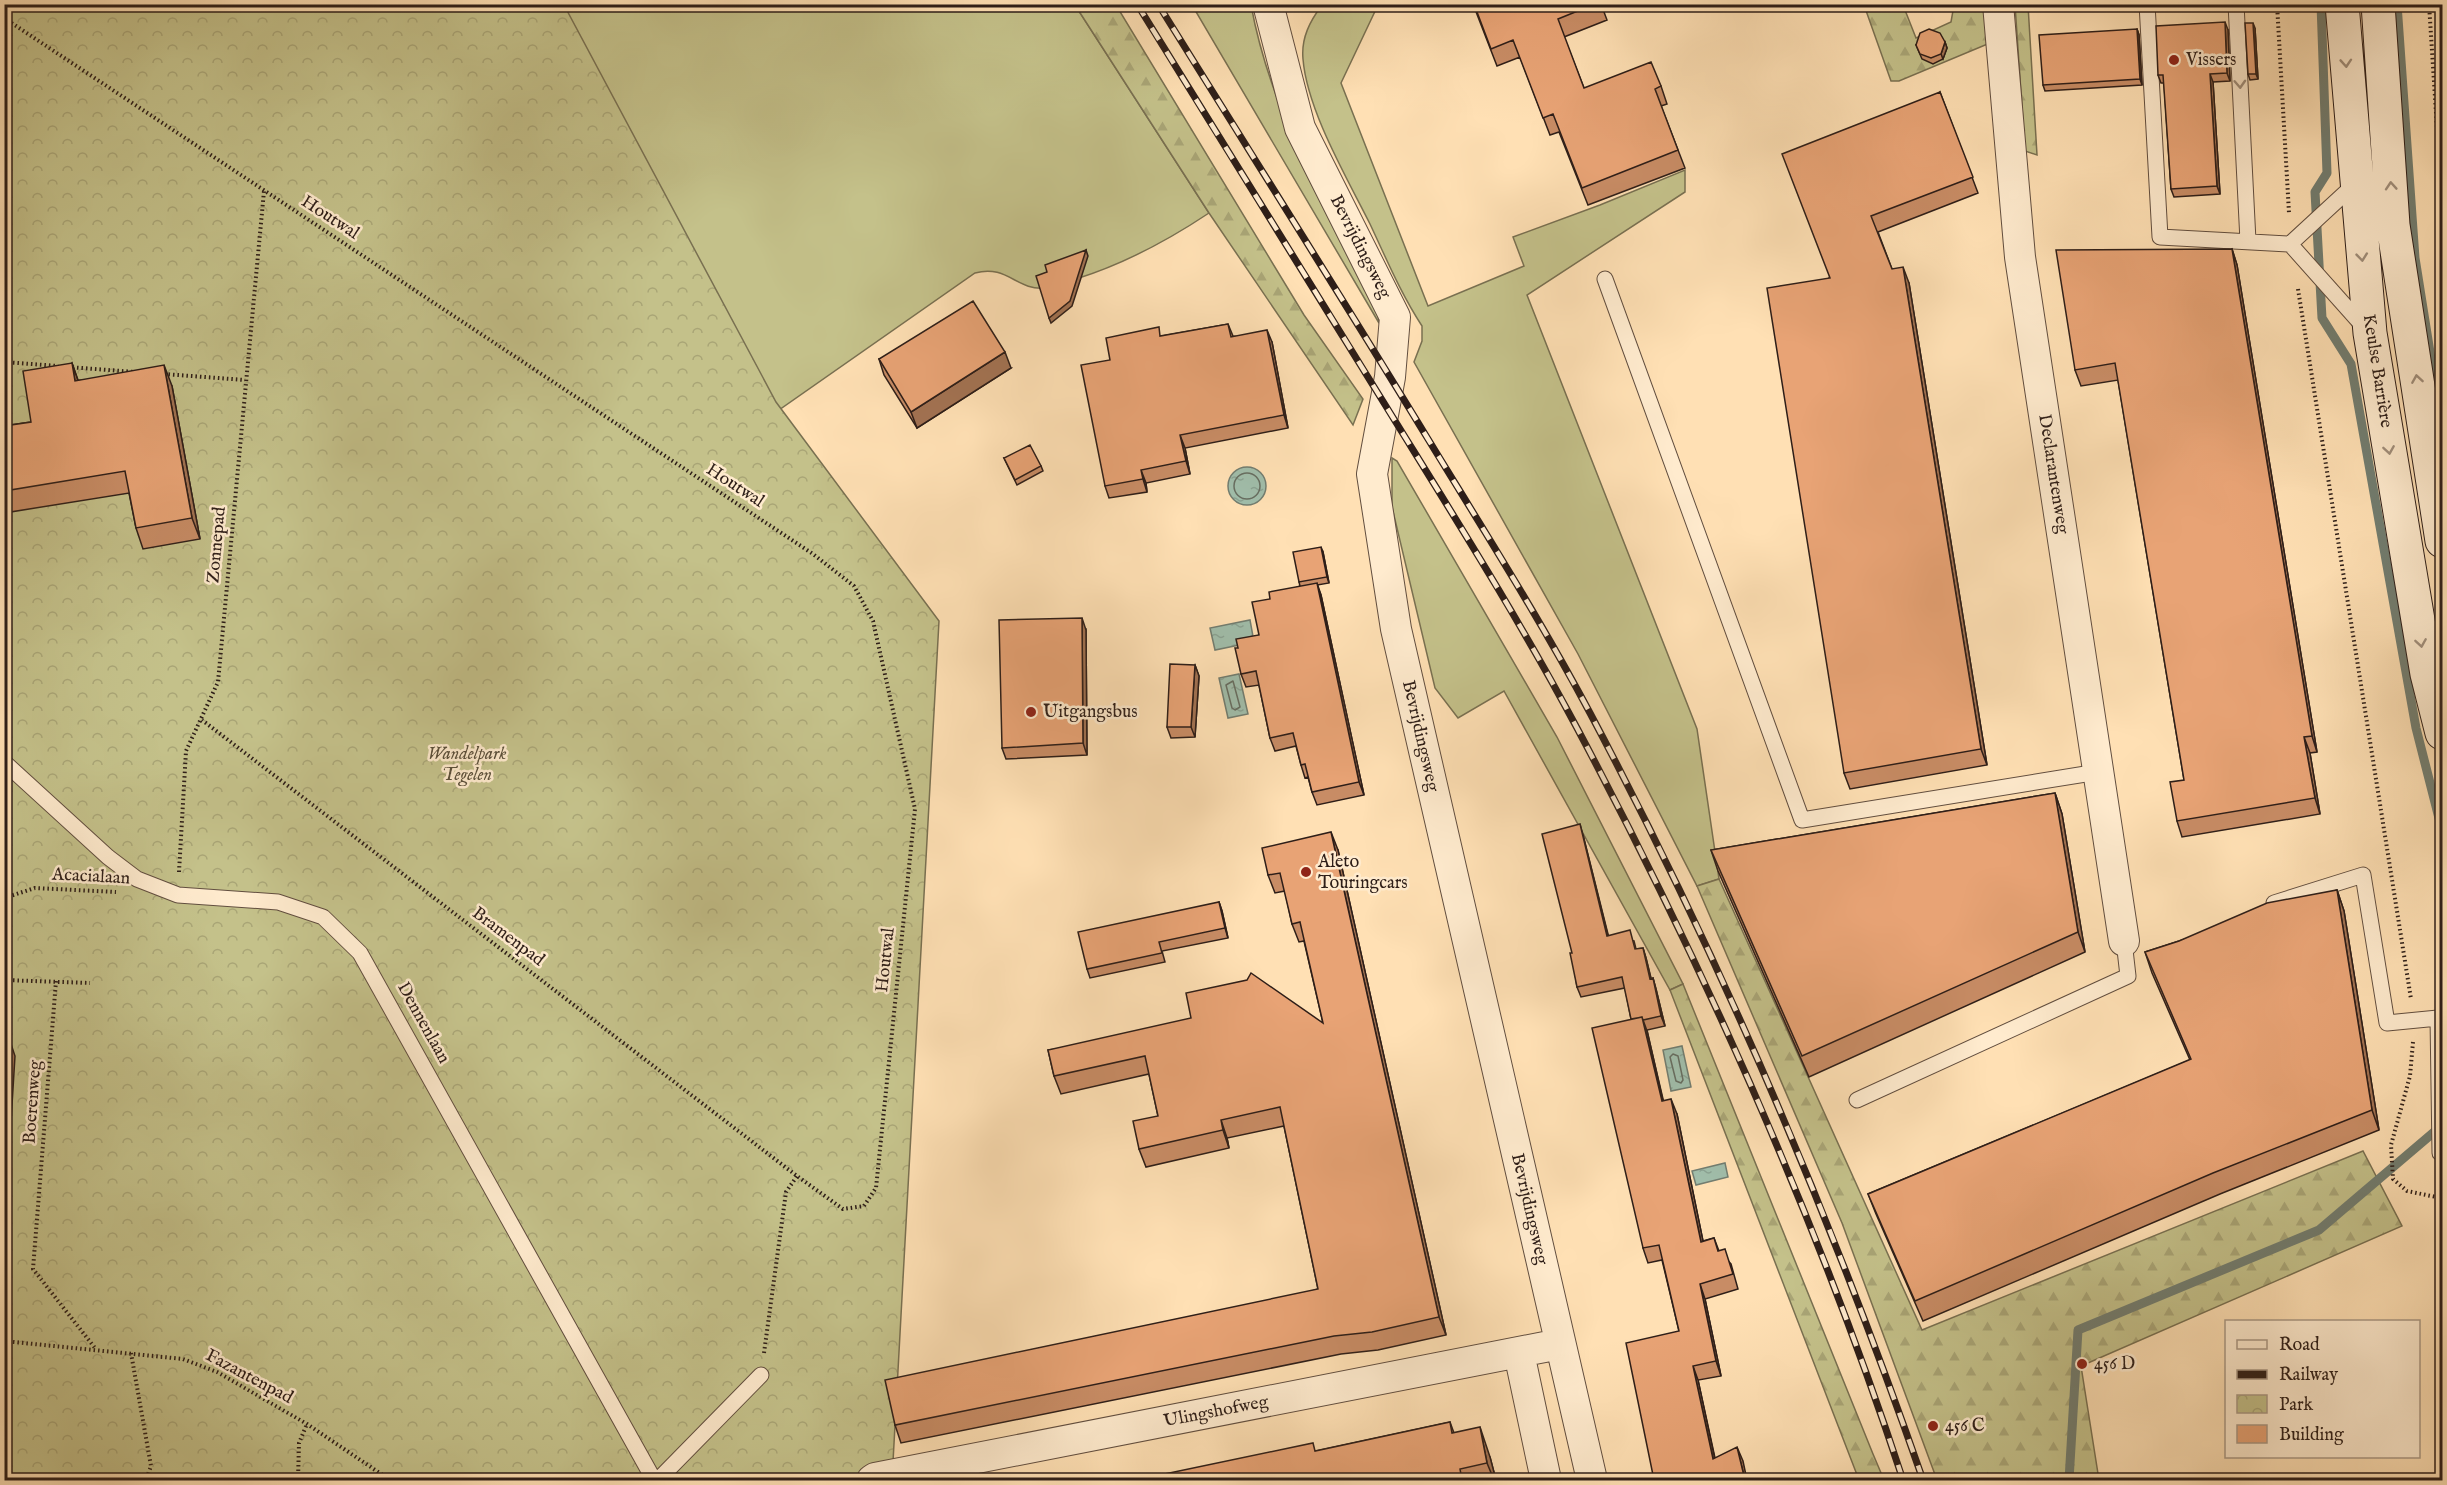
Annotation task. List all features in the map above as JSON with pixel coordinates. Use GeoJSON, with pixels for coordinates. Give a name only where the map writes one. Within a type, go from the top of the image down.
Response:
{"type":"FeatureCollection","features":[{"type":"Feature","properties":{"kind":"main road","name":"Keulse Barrière"},"geometry":{"type":"LineString","coordinates":[[2342,4],[2355,183],[2370,333],[2427,674],[2442,733]]}},
{"type":"Feature","properties":{"kind":"main road"},"geometry":{"type":"LineString","coordinates":[[2378,4],[2393,225],[2442,541]]}},
{"type":"Feature","properties":{"kind":"street","name":"Bevrijdingsweg"},"geometry":{"type":"LineString","coordinates":[[1268,4],[1300,128],[1395,317],[1390,377],[1372,474],[1396,628],[1592,1480]]}},
{"type":"Feature","properties":{"kind":"street","name":"Declarantenweg"},"geometry":{"type":"LineString","coordinates":[[1998,4],[2020,257],[2124,941]]}},
{"type":"Feature","properties":{"kind":"street","name":"Ulingshofweg"},"geometry":{"type":"LineString","coordinates":[[872,1480],[887,1475],[1560,1344]]}},
{"type":"Feature","properties":{"kind":"street"},"geometry":{"type":"LineString","coordinates":[[1519,1353],[1546,1480]]}},
{"type":"Feature","properties":{"kind":"lane"},"geometry":{"type":"LineString","coordinates":[[2147,4],[2160,237],[2290,244],[2370,333]]}},
{"type":"Feature","properties":{"kind":"lane"},"geometry":{"type":"LineString","coordinates":[[2236,4],[2248,241]]}},
{"type":"Feature","properties":{"kind":"lane"},"geometry":{"type":"LineString","coordinates":[[2290,244],[2355,183]]}},
{"type":"Feature","properties":{"kind":"lane"},"geometry":{"type":"LineString","coordinates":[[1605,279],[1802,820],[2098,772]]}},
{"type":"Feature","properties":{"kind":"lane","name":"Dennenlaan"},"geometry":{"type":"LineString","coordinates":[[4,762],[108,857],[137,879],[178,895],[278,902],[323,917],[360,953],[656,1480]]}},
{"type":"Feature","properties":{"kind":"lane"},"geometry":{"type":"LineString","coordinates":[[2274,903],[2363,875],[2387,1023],[2438,1018],[2440,1154]]}},
{"type":"Feature","properties":{"kind":"lane"},"geometry":{"type":"LineString","coordinates":[[1857,1100],[2128,976],[2124,941]]}},
{"type":"Feature","properties":{"kind":"lane"},"geometry":{"type":"LineString","coordinates":[[656,1480],[761,1376]]}},
{"type":"Feature","properties":{"kind":"path"},"geometry":{"type":"LineString","coordinates":[[2277,4],[2290,244],[2414,1019],[2410,1076],[2391,1145],[2393,1179],[2408,1191],[2436,1197]]}},
{"type":"Feature","properties":{"kind":"path"},"geometry":{"type":"LineString","coordinates":[[2429,4],[2442,206]]}},
{"type":"Feature","properties":{"kind":"path","name":"Houtwal"},"geometry":{"type":"LineString","coordinates":[[4,18],[813,554],[854,586],[873,621],[915,809],[876,1188],[864,1206],[843,1209],[797,1176]]}},
{"type":"Feature","properties":{"kind":"path","name":"Zonnepad"},"geometry":{"type":"LineString","coordinates":[[178,895],[186,751],[218,682],[264,191]]}},
{"type":"Feature","properties":{"kind":"path"},"geometry":{"type":"LineString","coordinates":[[4,362],[142,372]]}},
{"type":"Feature","properties":{"kind":"path"},"geometry":{"type":"LineString","coordinates":[[153,373],[245,380]]}},
{"type":"Feature","properties":{"kind":"path","name":"Bramenpad"},"geometry":{"type":"LineString","coordinates":[[202,720],[797,1176]]}},
{"type":"Feature","properties":{"kind":"path","name":"Acacialaan"},"geometry":{"type":"LineString","coordinates":[[4,898],[35,888],[118,892]]}},
{"type":"Feature","properties":{"kind":"path"},"geometry":{"type":"LineString","coordinates":[[4,980],[90,983]]}},
{"type":"Feature","properties":{"kind":"path","name":"Boerenweg"},"geometry":{"type":"LineString","coordinates":[[56,981],[33,1269],[95,1348]]}},
{"type":"Feature","properties":{"kind":"path"},"geometry":{"type":"LineString","coordinates":[[761,1376],[786,1192],[797,1176]]}},
{"type":"Feature","properties":{"kind":"path","name":"Fazantenpad"},"geometry":{"type":"LineString","coordinates":[[4,1341],[95,1348],[183,1359],[217,1372],[307,1424],[390,1480]]}},
{"type":"Feature","properties":{"kind":"path"},"geometry":{"type":"LineString","coordinates":[[131,1353],[151,1466],[147,1480]]}},
{"type":"Feature","properties":{"kind":"path"},"geometry":{"type":"LineString","coordinates":[[298,1480],[299,1443],[307,1424]]}},
{"type":"Feature","properties":{"kind":"green space","name":"Wandelpark Tegelen"},"geometry":{"type":"Polygon","coordinates":[[[5,5],[564,5],[776,402],[939,621],[892,1480],[5,1480],[5,5]]]}},
{"type":"Feature","properties":{"kind":"green space"},"geometry":{"type":"Polygon","coordinates":[[[424,5],[1075,5],[1209,213],[1128,259],[1053,287],[1027,286],[996,272],[975,273],[726,447],[424,5]]]}},
{"type":"Feature","properties":{"kind":"green space"},"geometry":{"type":"Polygon","coordinates":[[[1075,5],[1116,5],[1304,315],[1363,399],[1353,425],[1209,213],[1075,5]]]}},
{"type":"Feature","properties":{"kind":"green space"},"geometry":{"type":"Polygon","coordinates":[[[1192,5],[1251,5],[1260,45],[1286,123],[1320,197],[1377,307],[1379,323],[1192,5]]]}},
{"type":"Feature","properties":{"kind":"green space"},"geometry":{"type":"Polygon","coordinates":[[[1322,5],[1378,5],[1341,83],[1428,306],[1524,266],[1513,237],[1685,170],[1685,192],[1527,295],[1697,729],[1719,879],[1697,886],[1578,654],[1414,362],[1422,341],[1422,326],[1401,289],[1329,143],[1306,79],[1303,44],[1310,24],[1322,5]]]}},
{"type":"Feature","properties":{"kind":"green space"},"geometry":{"type":"Polygon","coordinates":[[[1864,5],[1903,5],[1916,38],[1951,22],[1954,5],[1986,5],[1990,43],[1899,81],[1891,81],[1864,5]]]}},
{"type":"Feature","properties":{"kind":"green space"},"geometry":{"type":"Polygon","coordinates":[[[2015,5],[2028,5],[2037,155],[2025,151],[2015,5]]]}},
{"type":"Feature","properties":{"kind":"green space"},"geometry":{"type":"Polygon","coordinates":[[[1392,458],[1397,461],[1557,737],[1683,984],[1670,990],[1504,691],[1458,718],[1435,688],[1392,507],[1392,458]]]}},
{"type":"Feature","properties":{"kind":"green space"},"geometry":{"type":"Polygon","coordinates":[[[1719,879],[1922,1330],[2363,1151],[2402,1226],[2081,1366],[2099,1480],[1937,1480],[1842,1223],[1697,886],[1719,879]]]}},
{"type":"Feature","properties":{"kind":"green space"},"geometry":{"type":"Polygon","coordinates":[[[1683,984],[1884,1480],[1859,1480],[1670,990],[1683,984]]]}},
{"type":"Feature","properties":{"kind":"water"},"geometry":{"type":"Polygon","coordinates":[[[1247,467],[1260,473],[1266,486],[1260,499],[1247,505],[1234,499],[1228,486],[1234,473],[1247,467]]]}},
{"type":"Feature","properties":{"kind":"water"},"geometry":{"type":"Polygon","coordinates":[[[1250,620],[1254,642],[1215,650],[1210,628],[1250,620]]]}},
{"type":"Feature","properties":{"kind":"water"},"geometry":{"type":"Polygon","coordinates":[[[1239,674],[1248,714],[1228,718],[1219,678],[1239,674]]]}},
{"type":"Feature","properties":{"kind":"water"},"geometry":{"type":"Polygon","coordinates":[[[1682,1046],[1691,1087],[1671,1091],[1663,1050],[1682,1046]]]}},
{"type":"Feature","properties":{"kind":"water"},"geometry":{"type":"Polygon","coordinates":[[[1725,1163],[1728,1177],[1696,1185],[1692,1171],[1725,1163]]]}},
{"type":"Feature","properties":{"kind":"building"},"geometry":{"type":"Polygon","coordinates":[[[1474,4],[1595,4],[1558,19],[1584,88],[1651,62],[1661,86],[1655,89],[1678,150],[1582,188],[1553,114],[1543,118],[1513,40],[1491,49],[1474,4]]]}},
{"type":"Feature","properties":{"kind":"building"},"geometry":{"type":"Polygon","coordinates":[[[2225,22],[2227,73],[2210,74],[2217,186],[2171,189],[2163,75],[2158,75],[2156,26],[2225,22]]]}},
{"type":"Feature","properties":{"kind":"building"},"geometry":{"type":"Polygon","coordinates":[[[2245,23],[2253,23],[2256,74],[2248,74],[2245,23]]]}},
{"type":"Feature","properties":{"kind":"building"},"geometry":{"type":"Polygon","coordinates":[[[1929,29],[1940,33],[1945,42],[1941,54],[1931,58],[1920,54],[1916,45],[1920,33],[1929,29]]]}},
{"type":"Feature","properties":{"kind":"building"},"geometry":{"type":"Polygon","coordinates":[[[2137,29],[2140,79],[2043,85],[2039,35],[2137,29]]]}},
{"type":"Feature","properties":{"kind":"building"},"geometry":{"type":"Polygon","coordinates":[[[1940,92],[1973,177],[1871,216],[1892,269],[1903,267],[1981,749],[1844,773],[1767,288],[1830,278],[1782,154],[1940,92]]]}},
{"type":"Feature","properties":{"kind":"building"},"geometry":{"type":"Polygon","coordinates":[[[2232,249],[2312,736],[2304,737],[2315,798],[2177,821],[2170,782],[2184,780],[2115,363],[2075,370],[2056,250],[2232,249]]]}},
{"type":"Feature","properties":{"kind":"building"},"geometry":{"type":"Polygon","coordinates":[[[1086,250],[1070,301],[1049,318],[1036,276],[1047,272],[1045,265],[1086,250]]]}},
{"type":"Feature","properties":{"kind":"building"},"geometry":{"type":"Polygon","coordinates":[[[973,301],[1005,352],[911,412],[879,359],[973,301]]]}},
{"type":"Feature","properties":{"kind":"building"},"geometry":{"type":"Polygon","coordinates":[[[1228,324],[1231,337],[1267,330],[1284,415],[1180,435],[1186,461],[1141,470],[1143,479],[1105,486],[1081,365],[1110,360],[1106,338],[1159,327],[1160,336],[1228,324]]]}},
{"type":"Feature","properties":{"kind":"building"},"geometry":{"type":"Polygon","coordinates":[[[72,363],[75,381],[164,365],[192,518],[136,528],[125,471],[4,491],[4,426],[31,422],[23,371],[72,363]]]}},
{"type":"Feature","properties":{"kind":"building"},"geometry":{"type":"Polygon","coordinates":[[[1030,445],[1041,466],[1015,480],[1004,458],[1030,445]]]}},
{"type":"Feature","properties":{"kind":"building"},"geometry":{"type":"Polygon","coordinates":[[[1321,547],[1327,577],[1299,582],[1293,552],[1321,547]]]}},
{"type":"Feature","properties":{"kind":"building"},"geometry":{"type":"Polygon","coordinates":[[[1317,583],[1359,782],[1312,792],[1305,764],[1301,765],[1293,733],[1270,738],[1256,671],[1241,674],[1235,648],[1238,648],[1236,639],[1259,635],[1252,602],[1270,599],[1269,592],[1317,583]]]}},
{"type":"Feature","properties":{"kind":"building"},"geometry":{"type":"Polygon","coordinates":[[[1082,618],[1083,743],[1002,748],[999,620],[1082,618]]]}},
{"type":"Feature","properties":{"kind":"building"},"geometry":{"type":"Polygon","coordinates":[[[1170,664],[1195,665],[1191,727],[1167,727],[1170,664]]]}},
{"type":"Feature","properties":{"kind":"building"},"geometry":{"type":"Polygon","coordinates":[[[2055,793],[2078,932],[1802,1056],[1711,850],[2055,793]]]}},
{"type":"Feature","properties":{"kind":"building"},"geometry":{"type":"Polygon","coordinates":[[[1580,824],[1607,936],[1630,930],[1635,949],[1643,948],[1650,979],[1653,978],[1661,1016],[1643,1020],[1642,1017],[1631,1019],[1622,977],[1577,987],[1570,953],[1572,953],[1542,834],[1580,824]]]}},
{"type":"Feature","properties":{"kind":"building"},"geometry":{"type":"Polygon","coordinates":[[[1331,832],[1439,1317],[1372,1332],[1334,1336],[895,1425],[885,1380],[1318,1289],[1280,1107],[1221,1120],[1223,1130],[1139,1149],[1133,1121],[1158,1116],[1145,1056],[1054,1076],[1048,1050],[1191,1018],[1186,993],[1247,980],[1251,973],[1323,1023],[1300,922],[1292,924],[1280,873],[1268,875],[1262,848],[1331,832]]]}},
{"type":"Feature","properties":{"kind":"building"},"geometry":{"type":"Polygon","coordinates":[[[2337,890],[2372,1110],[2213,1173],[1915,1301],[1868,1194],[2191,1059],[2145,952],[2179,941],[2267,903],[2337,890]]]}},
{"type":"Feature","properties":{"kind":"building"},"geometry":{"type":"Polygon","coordinates":[[[1219,902],[1225,928],[1159,942],[1162,953],[1087,969],[1078,932],[1219,902]]]}},
{"type":"Feature","properties":{"kind":"building"},"geometry":{"type":"Polygon","coordinates":[[[1642,1017],[1662,1101],[1671,1099],[1701,1242],[1714,1238],[1718,1251],[1725,1249],[1733,1274],[1700,1284],[1716,1361],[1693,1366],[1713,1459],[1737,1447],[1745,1480],[1654,1480],[1626,1343],[1679,1331],[1659,1245],[1643,1248],[1592,1028],[1642,1017]]]}},
{"type":"Feature","properties":{"kind":"building"},"geometry":{"type":"Polygon","coordinates":[[[4,1035],[8,1035],[4,1084],[4,1035]]]}},
{"type":"Feature","properties":{"kind":"building"},"geometry":{"type":"Polygon","coordinates":[[[1450,1422],[1452,1433],[1480,1427],[1487,1463],[1460,1469],[1462,1480],[1136,1480],[1313,1443],[1315,1451],[1450,1422]]]}},
{"type":"Feature","properties":{"kind":"waterway"},"geometry":{"type":"LineString","coordinates":[[2321,4],[2327,173],[2315,192],[2322,318],[2351,364],[2416,728],[2442,830]]}},
{"type":"Feature","properties":{"kind":"waterway"},"geometry":{"type":"LineString","coordinates":[[2397,4],[2415,258],[2442,428]]}},
{"type":"Feature","properties":{"kind":"waterway"},"geometry":{"type":"LineString","coordinates":[[2069,1480],[2078,1330],[2319,1230],[2440,1127]]}},
{"type":"Feature","properties":{"kind":"railway"},"geometry":{"type":"LineString","coordinates":[[1137,4],[1434,483],[1577,728],[1670,911],[1756,1097],[1834,1287],[1903,1480]]}},
{"type":"Feature","properties":{"kind":"railway"},"geometry":{"type":"LineString","coordinates":[[1158,4],[1490,540],[1590,713],[1684,900],[1771,1090],[1851,1284],[1923,1480]]}},
{"type":"Feature","properties":{"kind":"place","name":"Vissers"},"geometry":{"type":"Point","coordinates":[2174,60]}},
{"type":"Feature","properties":{"kind":"place","name":"Uitgangsbus"},"geometry":{"type":"Point","coordinates":[1031,712]}},
{"type":"Feature","properties":{"kind":"place","name":"Aleto Touringcars"},"geometry":{"type":"Point","coordinates":[1306,872]}},
{"type":"Feature","properties":{"kind":"place","name":"456 D"},"geometry":{"type":"Point","coordinates":[2082,1364]}},
{"type":"Feature","properties":{"kind":"place","name":"456 C"},"geometry":{"type":"Point","coordinates":[1933,1426]}}]}
